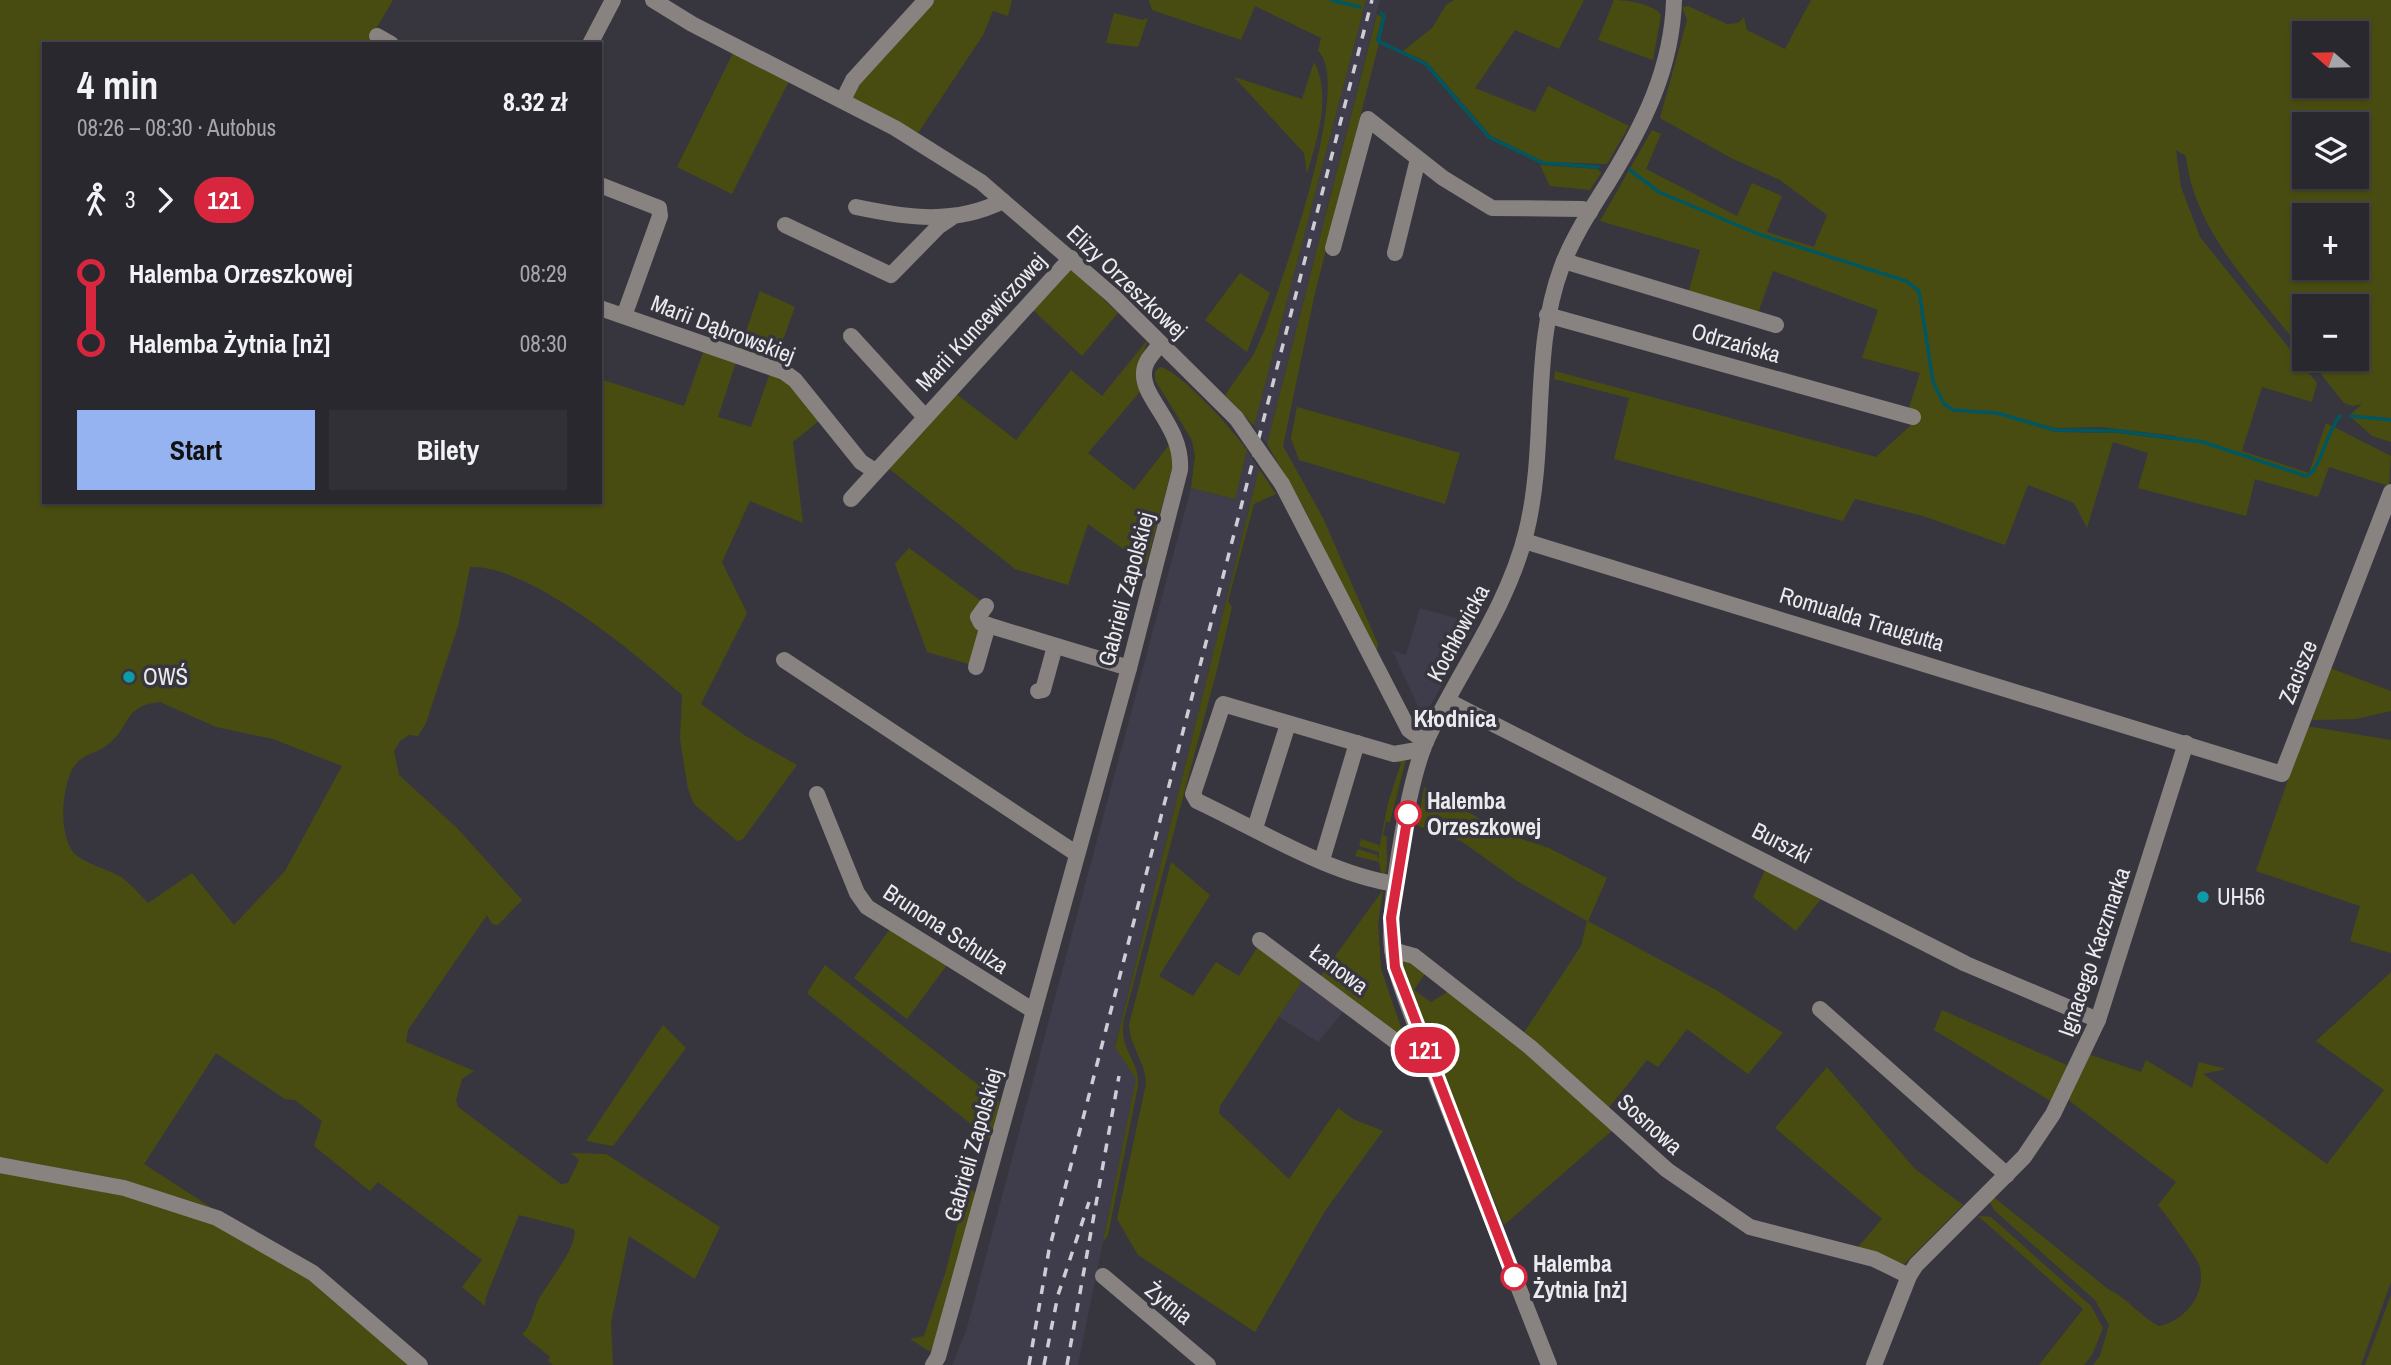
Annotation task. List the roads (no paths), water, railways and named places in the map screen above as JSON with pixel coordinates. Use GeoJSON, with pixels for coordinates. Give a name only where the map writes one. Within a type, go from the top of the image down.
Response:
{"type":"FeatureCollection","features":[{"type":"Feature","properties":{"kind":"street"},"geometry":{"type":"LineString","coordinates":[[591,42],[613,0]]}},
{"type":"Feature","properties":{"kind":"street","name":"Elizy Orzeszkowej"},"geometry":{"type":"LineString","coordinates":[[653,0],[692,24],[843,100],[940,154],[1003,201],[1071,258],[1236,418],[1282,484],[1409,730],[1425,745]]}},
{"type":"Feature","properties":{"kind":"street"},"geometry":{"type":"LineString","coordinates":[[843,100],[853,80],[926,0]]}},
{"type":"Feature","properties":{"kind":"street","name":"Kochłowicka"},"geometry":{"type":"LineString","coordinates":[[1549,1365],[1424,1049],[1398,976],[1392,950],[1391,918],[1414,782],[1425,745],[1500,606],[1524,541],[1535,474],[1547,315],[1564,261],[1649,110],[1667,58],[1676,2]]}},
{"type":"Feature","properties":{"kind":"street"},"geometry":{"type":"LineString","coordinates":[[1333,248],[1368,119],[1443,178],[1492,208],[1583,209],[1590,212]]}},
{"type":"Feature","properties":{"kind":"street"},"geometry":{"type":"LineString","coordinates":[[1395,253],[1418,159]]}},
{"type":"Feature","properties":{"kind":"street"},"geometry":{"type":"LineString","coordinates":[[602,187],[659,208],[660,216],[624,316]]}},
{"type":"Feature","properties":{"kind":"street"},"geometry":{"type":"LineString","coordinates":[[785,225],[891,275],[939,226],[951,218],[1003,201]]}},
{"type":"Feature","properties":{"kind":"street"},"geometry":{"type":"LineString","coordinates":[[856,207],[885,213],[951,218]]}},
{"type":"Feature","properties":{"kind":"street","name":"Marii Kuncewiczowej"},"geometry":{"type":"LineString","coordinates":[[851,499],[1071,258]]}},
{"type":"Feature","properties":{"kind":"street"},"geometry":{"type":"LineString","coordinates":[[1564,261],[1776,325]]}},
{"type":"Feature","properties":{"kind":"street","name":"Marii Dąbrowskiej"},"geometry":{"type":"LineString","coordinates":[[602,309],[784,372],[794,380],[861,462],[875,471]]}},
{"type":"Feature","properties":{"kind":"street","name":"Odrzańska"},"geometry":{"type":"LineString","coordinates":[[1547,315],[1913,416]]}},
{"type":"Feature","properties":{"kind":"street","name":"Marii Kuncewiczowej"},"geometry":{"type":"LineString","coordinates":[[851,336],[925,417]]}},
{"type":"Feature","properties":{"kind":"street","name":"Gabrieli Zapolskiej"},"geometry":{"type":"LineString","coordinates":[[933,1365],[1129,668],[1180,470],[1178,442],[1144,381],[1147,362],[1160,344]]}},
{"type":"Feature","properties":{"kind":"street","name":"Zacisze"},"geometry":{"type":"LineString","coordinates":[[2186,743],[2283,774],[2391,492]]}},
{"type":"Feature","properties":{"kind":"street","name":"Romualda Traugutta"},"geometry":{"type":"LineString","coordinates":[[1524,541],[2186,743]]}},
{"type":"Feature","properties":{"kind":"street"},"geometry":{"type":"LineString","coordinates":[[986,606],[978,620],[988,625],[1129,668]]}},
{"type":"Feature","properties":{"kind":"street"},"geometry":{"type":"LineString","coordinates":[[976,667],[988,625]]}},
{"type":"Feature","properties":{"kind":"street"},"geometry":{"type":"LineString","coordinates":[[1038,691],[1043,690],[1055,646]]}},
{"type":"Feature","properties":{"kind":"street"},"geometry":{"type":"LineString","coordinates":[[784,660],[1077,854]]}},
{"type":"Feature","properties":{"kind":"street","name":"Burszki"},"geometry":{"type":"LineString","coordinates":[[1448,701],[1966,964],[2098,1020]]}},
{"type":"Feature","properties":{"kind":"street"},"geometry":{"type":"LineString","coordinates":[[1396,884],[1370,880],[1322,860],[1193,797],[1219,708],[1226,704],[1394,754],[1425,745]]}},
{"type":"Feature","properties":{"kind":"street"},"geometry":{"type":"LineString","coordinates":[[1255,828],[1288,724]]}},
{"type":"Feature","properties":{"kind":"street"},"geometry":{"type":"LineString","coordinates":[[1322,860],[1357,743]]}},
{"type":"Feature","properties":{"kind":"street","name":"Ignacego Kaczmarka"},"geometry":{"type":"LineString","coordinates":[[1874,1365],[1909,1276],[1922,1257],[2007,1175],[2039,1139],[2098,1020],[2186,743]]}},
{"type":"Feature","properties":{"kind":"street","name":"Brunona Schulza"},"geometry":{"type":"LineString","coordinates":[[817,794],[858,893],[867,907],[1034,1011]]}},
{"type":"Feature","properties":{"kind":"street","name":"Łanowa"},"geometry":{"type":"LineString","coordinates":[[1260,940],[1410,1052],[1424,1049]]}},
{"type":"Feature","properties":{"kind":"street","name":"Sosnowa"},"geometry":{"type":"LineString","coordinates":[[1392,950],[1414,956],[1530,1046],[1667,1170],[1750,1227],[1874,1259],[1909,1276]]}},
{"type":"Feature","properties":{"kind":"street"},"geometry":{"type":"LineString","coordinates":[[1820,1009],[2007,1175]]}},
{"type":"Feature","properties":{"kind":"street"},"geometry":{"type":"LineString","coordinates":[[0,1165],[124,1188],[217,1217],[313,1273],[420,1365]]}},
{"type":"Feature","properties":{"kind":"street","name":"Żytnia"},"geometry":{"type":"LineString","coordinates":[[1103,1276],[1208,1365]]}},
{"type":"Feature","properties":{"kind":"waterway"},"geometry":{"type":"LineString","coordinates":[[1331,0],[1360,7]]}},
{"type":"Feature","properties":{"kind":"waterway"},"geometry":{"type":"LineString","coordinates":[[1381,13],[1384,16],[1378,41],[1426,64],[1489,137],[1543,163],[1598,167]]}},
{"type":"Feature","properties":{"kind":"waterway"},"geometry":{"type":"LineString","coordinates":[[1630,170],[1659,192],[1758,234],[1906,281],[1919,291],[1933,382],[1944,404],[1953,410],[1997,413],[2055,430],[2118,431],[2203,442],[2306,476],[2315,467],[2340,416]]}},
{"type":"Feature","properties":{"kind":"waterway"},"geometry":{"type":"LineString","coordinates":[[2351,416],[2391,420]]}},
{"type":"Feature","properties":{"kind":"railway"},"geometry":{"type":"LineString","coordinates":[[1029,1365],[1049,1250],[1372,0]]}},
{"type":"Feature","properties":{"kind":"railway"},"geometry":{"type":"LineString","coordinates":[[1067,1365],[1119,1076]]}},
{"type":"Feature","properties":{"kind":"railway"},"geometry":{"type":"LineString","coordinates":[[1044,1365],[1058,1295],[1089,1202]]}},
{"type":"Feature","properties":{"kind":"place","name":"OWŚ"},"geometry":{"type":"Point","coordinates":[129,677]}},
{"type":"Feature","properties":{"kind":"place","name":"Halemba Orzeszkowej"},"geometry":{"type":"Point","coordinates":[1408,814]}},
{"type":"Feature","properties":{"kind":"place","name":"UH56"},"geometry":{"type":"Point","coordinates":[2203,897]}},
{"type":"Feature","properties":{"kind":"place","name":"Halemba Żytnia [nż]"},"geometry":{"type":"Point","coordinates":[1514,1277]}},
{"type":"Feature","properties":{"kind":"district","name":"Kłodnica"},"geometry":{"type":"Point","coordinates":[1455,719]}}]}
